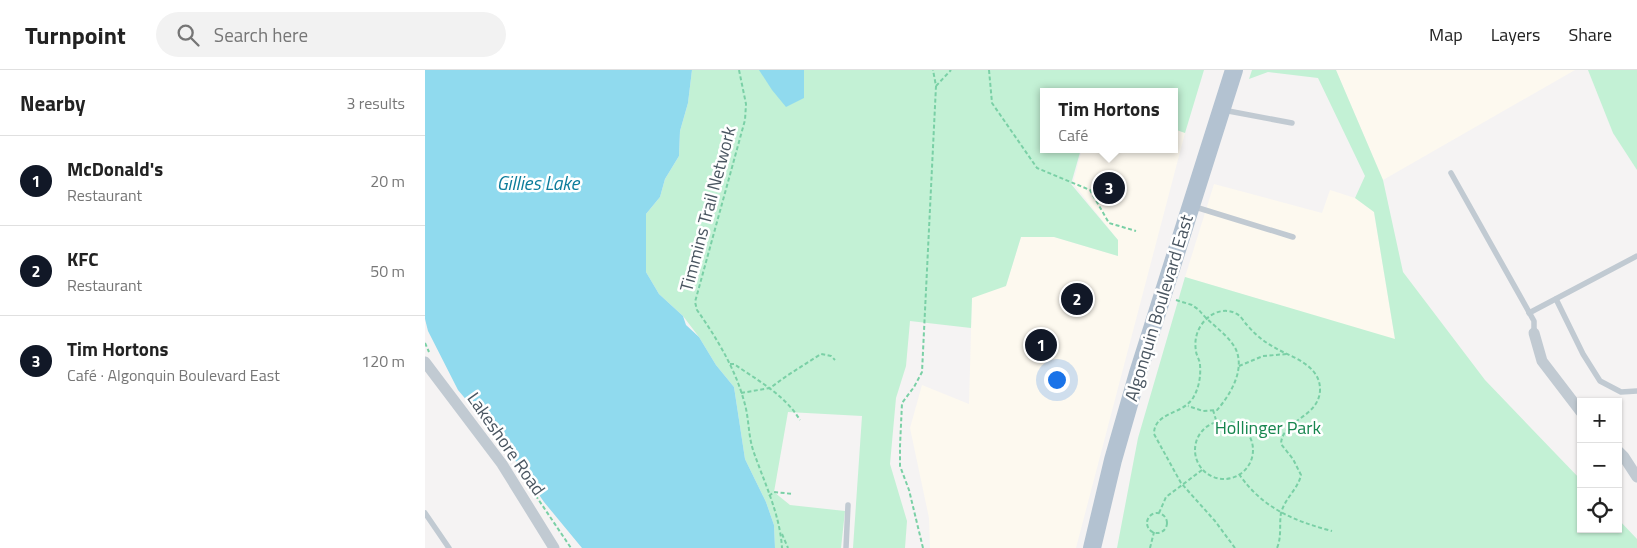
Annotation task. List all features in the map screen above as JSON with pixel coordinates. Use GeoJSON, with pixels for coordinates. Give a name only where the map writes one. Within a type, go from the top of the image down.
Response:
{"type":"FeatureCollection","features":[{"type":"Feature","properties":{"kind":"main road","name":"Algonquin Boulevard East"},"geometry":{"type":"LineString","coordinates":[[1092,548],[1113,460],[1162,295],[1234,70]]}},
{"type":"Feature","properties":{"kind":"street"},"geometry":{"type":"LineString","coordinates":[[1535,333],[1542,361],[1577,407]]}},
{"type":"Feature","properties":{"kind":"street","name":"Lakeshore Road"},"geometry":{"type":"LineString","coordinates":[[425,362],[502,464],[554,548]]}},
{"type":"Feature","properties":{"kind":"street"},"geometry":{"type":"LineString","coordinates":[[1622,454],[1637,477]]}},
{"type":"Feature","properties":{"kind":"lane"},"geometry":{"type":"LineString","coordinates":[[1221,110],[1292,123]]}},
{"type":"Feature","properties":{"kind":"lane"},"geometry":{"type":"LineString","coordinates":[[1451,173],[1534,321],[1535,333]]}},
{"type":"Feature","properties":{"kind":"lane"},"geometry":{"type":"LineString","coordinates":[[1190,205],[1293,237]]}},
{"type":"Feature","properties":{"kind":"lane"},"geometry":{"type":"LineString","coordinates":[[1529,313],[1637,256]]}},
{"type":"Feature","properties":{"kind":"lane"},"geometry":{"type":"LineString","coordinates":[[1556,299],[1583,354],[1600,381],[1621,392],[1637,391]]}},
{"type":"Feature","properties":{"kind":"lane"},"geometry":{"type":"LineString","coordinates":[[846,548],[849,505]]}},
{"type":"Feature","properties":{"kind":"lane"},"geometry":{"type":"LineString","coordinates":[[425,513],[449,548]]}},
{"type":"Feature","properties":{"kind":"path","name":"Timmins Trail Network"},"geometry":{"type":"LineString","coordinates":[[739,70],[746,104],[745,120],[695,302],[697,310],[729,364],[744,401],[751,441],[777,515],[782,548]]}},
{"type":"Feature","properties":{"kind":"path"},"geometry":{"type":"LineString","coordinates":[[923,548],[912,498],[900,466],[900,421],[901,403],[922,372],[936,86],[933,70]]}},
{"type":"Feature","properties":{"kind":"path"},"geometry":{"type":"LineString","coordinates":[[936,86],[951,70]]}},
{"type":"Feature","properties":{"kind":"path"},"geometry":{"type":"LineString","coordinates":[[989,70],[992,103],[1037,168],[1090,190],[1109,222],[1136,231]]}},
{"type":"Feature","properties":{"kind":"path"},"geometry":{"type":"LineString","coordinates":[[1162,295],[1192,305],[1199,310],[1234,346],[1238,357],[1239,366],[1229,393],[1217,410],[1203,411],[1187,405]]}},
{"type":"Feature","properties":{"kind":"path"},"geometry":{"type":"LineString","coordinates":[[1235,548],[1215,521],[1182,485],[1155,439],[1154,427],[1159,420],[1185,408],[1198,388],[1201,364],[1196,351],[1195,340],[1199,327],[1206,319],[1217,312],[1228,310],[1238,314],[1265,343],[1311,367],[1317,378],[1320,390],[1317,402],[1311,411],[1290,426],[1281,438],[1281,444],[1293,459],[1301,475],[1300,482],[1289,496],[1281,513],[1280,540],[1277,548]]}},
{"type":"Feature","properties":{"kind":"path"},"geometry":{"type":"LineString","coordinates":[[741,393],[770,388],[821,354],[827,354],[835,360]]}},
{"type":"Feature","properties":{"kind":"path"},"geometry":{"type":"LineString","coordinates":[[1239,366],[1263,356],[1287,354]]}},
{"type":"Feature","properties":{"kind":"path"},"geometry":{"type":"LineString","coordinates":[[729,364],[734,364],[770,388],[795,412],[800,420]]}},
{"type":"Feature","properties":{"kind":"path"},"geometry":{"type":"LineString","coordinates":[[1213,410],[1217,421]]}},
{"type":"Feature","properties":{"kind":"path"},"geometry":{"type":"LineString","coordinates":[[1224,420],[1242,426],[1249,434],[1252,442],[1253,452],[1251,461],[1245,470],[1229,479],[1219,479],[1210,476],[1202,470],[1194,453],[1195,443],[1199,434],[1205,426],[1217,421],[1224,420]]}},
{"type":"Feature","properties":{"kind":"path"},"geometry":{"type":"LineString","coordinates":[[1159,513],[1166,519],[1167,525],[1161,532],[1154,532],[1149,528],[1147,522],[1150,516],[1159,513],[1166,497],[1202,470]]}},
{"type":"Feature","properties":{"kind":"path"},"geometry":{"type":"LineString","coordinates":[[1239,474],[1255,495],[1281,513],[1308,525],[1332,531]]}},
{"type":"Feature","properties":{"kind":"path"},"geometry":{"type":"LineString","coordinates":[[769,496],[774,492],[793,494]]}},
{"type":"Feature","properties":{"kind":"path"},"geometry":{"type":"LineString","coordinates":[[781,532],[788,548]]}},
{"type":"Feature","properties":{"kind":"path"},"geometry":{"type":"LineString","coordinates":[[1150,548],[1154,532]]}},
{"type":"Feature","properties":{"kind":"shaded area"},"geometry":{"type":"Polygon","coordinates":[[[1336,70],[1575,70],[1383,180],[1336,70]]]}},
{"type":"Feature","properties":{"kind":"shaded area"},"geometry":{"type":"Polygon","coordinates":[[[1178,130],[1185,133],[1076,548],[930,548],[929,518],[910,428],[922,385],[969,404],[972,297],[1006,286],[1021,237],[1054,237],[1118,256],[1118,240],[1073,183],[1081,153],[1178,153],[1178,130]]]}},
{"type":"Feature","properties":{"kind":"shaded area"},"geometry":{"type":"Polygon","coordinates":[[[1214,184],[1322,213],[1330,190],[1355,198],[1374,212],[1395,340],[1185,277],[1214,184]]]}},
{"type":"Feature","properties":{"kind":"green space"},"geometry":{"type":"Polygon","coordinates":[[[692,70],[1204,70],[1185,133],[1178,130],[1178,88],[1040,88],[1040,153],[1080,153],[1071,184],[1118,240],[1118,256],[1054,237],[1021,237],[1006,286],[972,298],[971,328],[910,321],[906,366],[896,398],[890,464],[907,521],[905,548],[853,548],[862,416],[788,412],[774,492],[790,505],[845,511],[841,548],[775,548],[774,525],[766,502],[745,459],[734,387],[716,365],[699,337],[683,316],[659,294],[646,272],[646,214],[660,197],[665,179],[679,156],[680,131],[688,103],[692,70]]]}},
{"type":"Feature","properties":{"kind":"green space","name":"Hollinger Park"},"geometry":{"type":"Polygon","coordinates":[[[1252,70],[1336,70],[1383,180],[1403,272],[1485,380],[1577,476],[1577,533],[1622,533],[1622,523],[1637,539],[1637,548],[1117,548],[1138,438],[1185,277],[1395,339],[1374,212],[1355,198],[1365,176],[1318,78],[1268,72],[1249,79],[1252,70]]]}},
{"type":"Feature","properties":{"kind":"green space"},"geometry":{"type":"Polygon","coordinates":[[[1588,70],[1637,70],[1637,170],[1613,133],[1588,70]]]}},
{"type":"Feature","properties":{"kind":"water","name":"Gillies Lake"},"geometry":{"type":"Polygon","coordinates":[[[425,70],[692,70],[688,103],[680,131],[679,156],[665,179],[660,197],[646,214],[646,272],[659,294],[683,316],[686,325],[699,337],[716,365],[734,387],[745,459],[766,502],[774,525],[775,548],[582,548],[544,502],[506,447],[458,390],[428,331],[425,319],[425,70]]]}},
{"type":"Feature","properties":{"kind":"water"},"geometry":{"type":"Polygon","coordinates":[[[759,70],[804,70],[804,98],[786,107],[759,70]]]}},
{"type":"Feature","properties":{"kind":"place","name":"Tim Hortons"},"geometry":{"type":"Point","coordinates":[1109,188]}},
{"type":"Feature","properties":{"kind":"place","name":"KFC"},"geometry":{"type":"Point","coordinates":[1077,299]}},
{"type":"Feature","properties":{"kind":"place","name":"McDonald's"},"geometry":{"type":"Point","coordinates":[1041,345]}}]}
